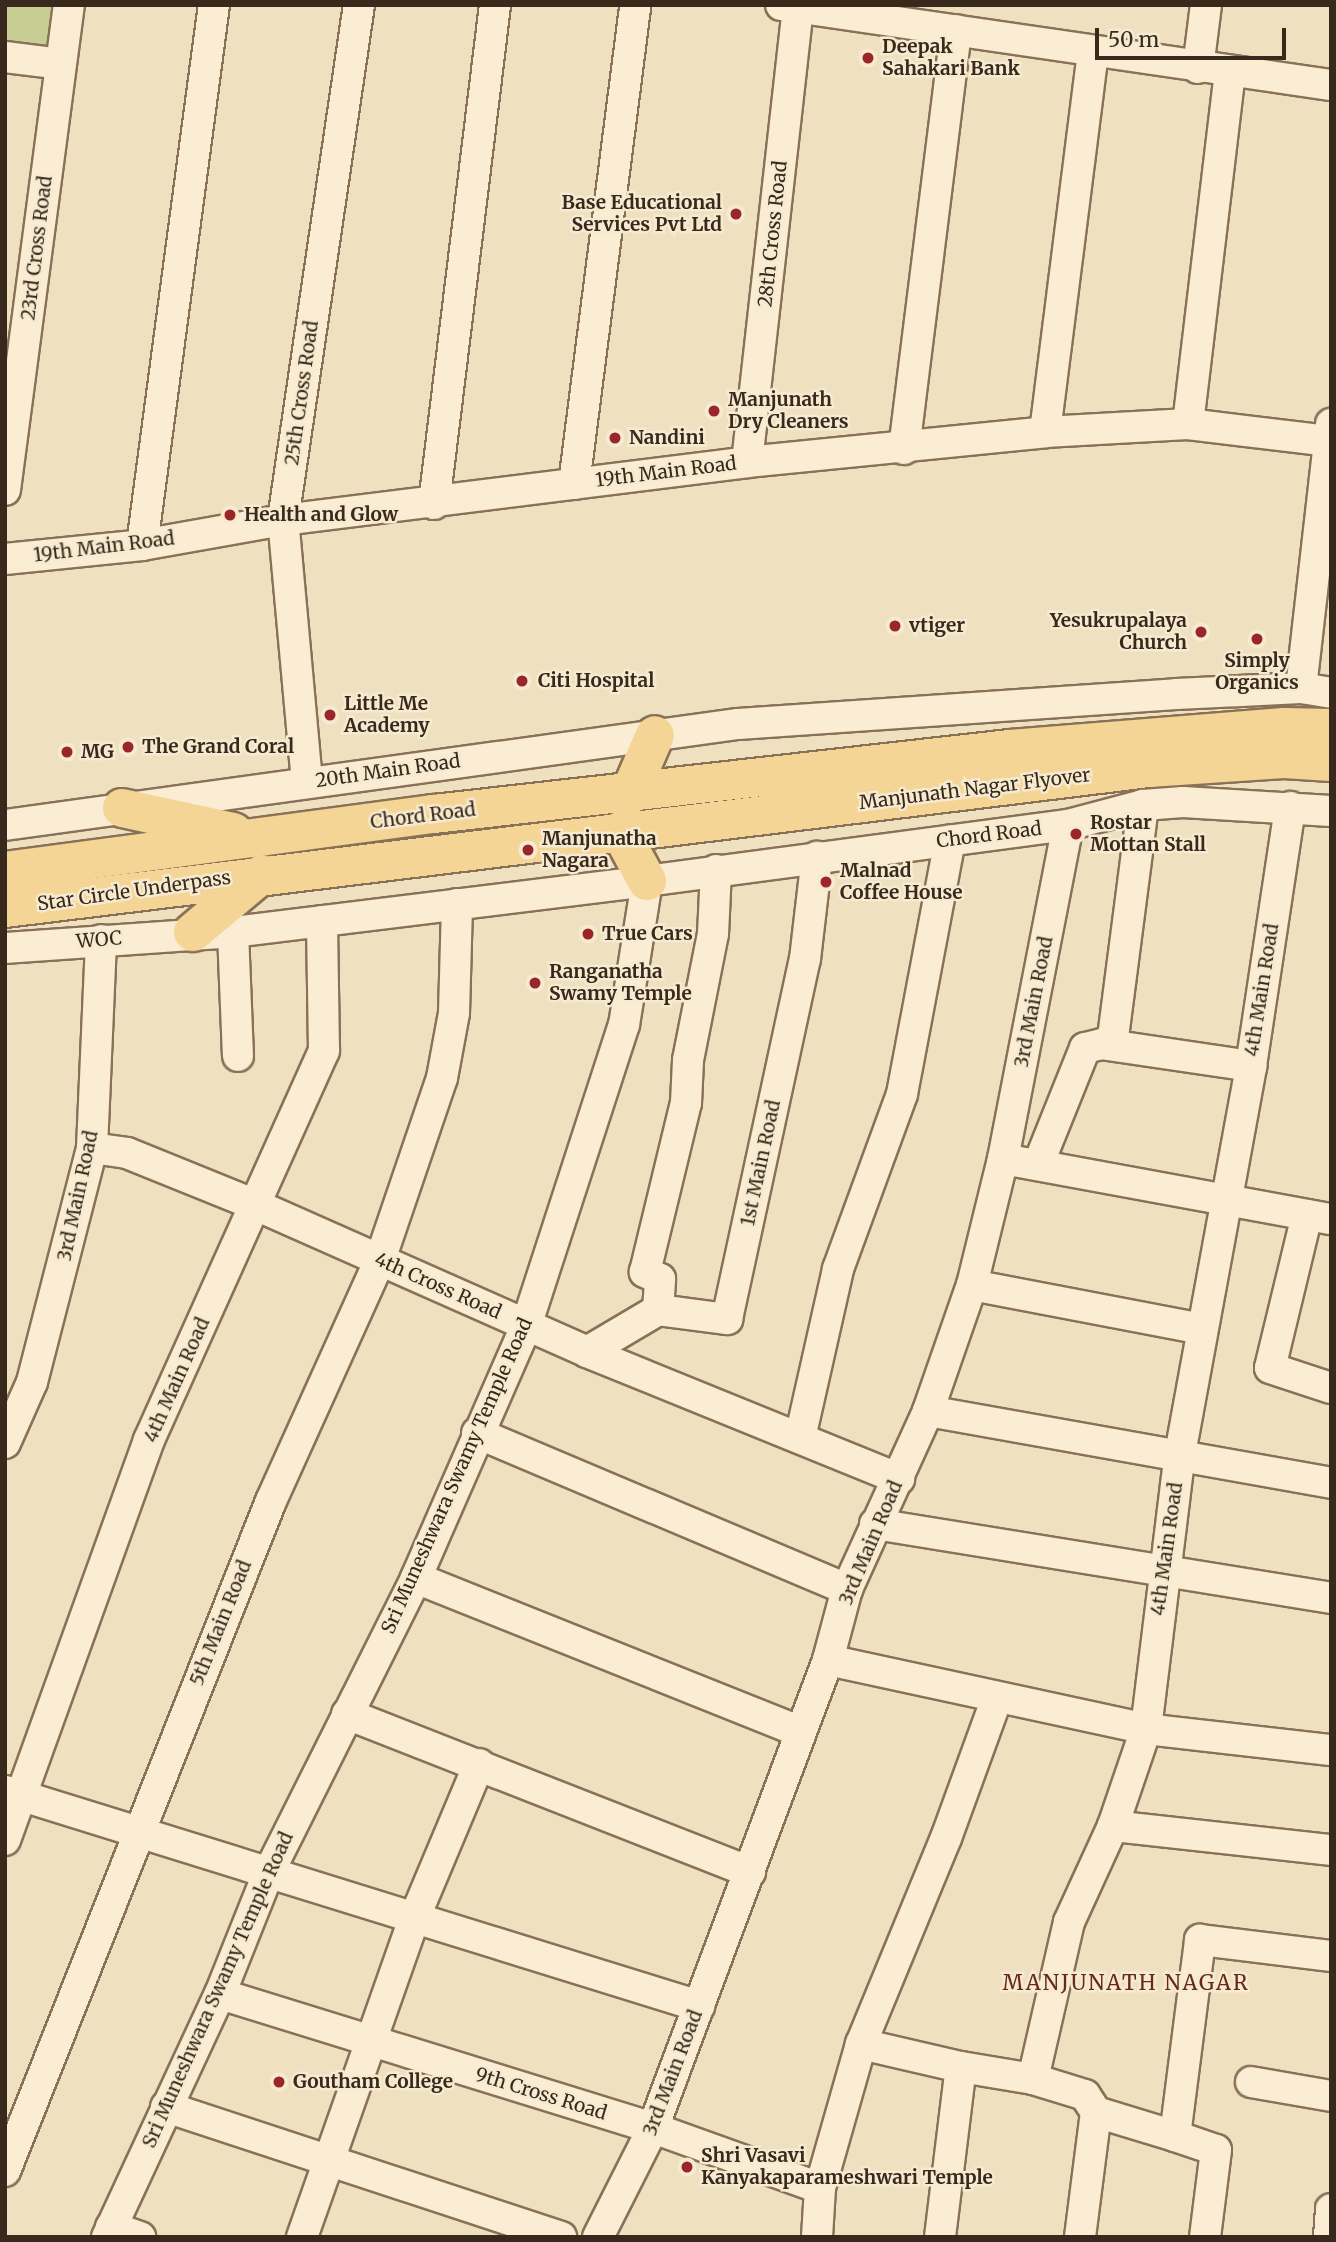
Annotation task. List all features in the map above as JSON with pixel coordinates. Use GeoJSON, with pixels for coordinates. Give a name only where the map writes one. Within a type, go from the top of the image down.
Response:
{"type":"FeatureCollection","features":[{"type":"Feature","properties":{"kind":"main road","name":"Manjunath Nagar Flyover"},"geometry":{"type":"LineString","coordinates":[[746,799],[1147,736],[1284,727],[1331,729]]}},
{"type":"Feature","properties":{"kind":"main road"},"geometry":{"type":"LineString","coordinates":[[647,881],[625,813],[655,735]]}},
{"type":"Feature","properties":{"kind":"main road","name":"Manjunath Nagar Flyover"},"geometry":{"type":"LineString","coordinates":[[625,813],[746,799],[1149,768],[1284,759],[1331,762]]}},
{"type":"Feature","properties":{"kind":"main road"},"geometry":{"type":"LineString","coordinates":[[122,808],[261,856],[193,932]]}},
{"type":"Feature","properties":{"kind":"main road","name":"Chord Road"},"geometry":{"type":"LineString","coordinates":[[261,856],[625,813]]}},
{"type":"Feature","properties":{"kind":"main road","name":"Star Circle Underpass"},"geometry":{"type":"LineString","coordinates":[[5,872],[261,856]]}},
{"type":"Feature","properties":{"kind":"main road","name":"Star Circle Underpass"},"geometry":{"type":"LineString","coordinates":[[5,908],[261,856]]}},
{"type":"Feature","properties":{"kind":"street","name":"23rd Cross Road"},"geometry":{"type":"LineString","coordinates":[[5,490],[69,5]]}},
{"type":"Feature","properties":{"kind":"street"},"geometry":{"type":"LineString","coordinates":[[142,545],[214,5]]}},
{"type":"Feature","properties":{"kind":"street","name":"25th Cross Road"},"geometry":{"type":"LineString","coordinates":[[307,782],[283,520],[359,5]]}},
{"type":"Feature","properties":{"kind":"street"},"geometry":{"type":"LineString","coordinates":[[434,504],[495,5]]}},
{"type":"Feature","properties":{"kind":"street"},"geometry":{"type":"LineString","coordinates":[[574,484],[635,5]]}},
{"type":"Feature","properties":{"kind":"street"},"geometry":{"type":"LineString","coordinates":[[1198,68],[1206,5]]}},
{"type":"Feature","properties":{"kind":"street"},"geometry":{"type":"LineString","coordinates":[[792,6],[1198,68],[1331,85]]}},
{"type":"Feature","properties":{"kind":"street","name":"28th Cross Road"},"geometry":{"type":"LineString","coordinates":[[747,462],[792,6]]}},
{"type":"Feature","properties":{"kind":"street"},"geometry":{"type":"LineString","coordinates":[[904,449],[956,30]]}},
{"type":"Feature","properties":{"kind":"street"},"geometry":{"type":"LineString","coordinates":[[1045,432],[1093,51]]}},
{"type":"Feature","properties":{"kind":"street"},"geometry":{"type":"LineString","coordinates":[[5,57],[61,64]]}},
{"type":"Feature","properties":{"kind":"street"},"geometry":{"type":"LineString","coordinates":[[1188,424],[1230,72]]}},
{"type":"Feature","properties":{"kind":"street","name":"19th Main Road"},"geometry":{"type":"LineString","coordinates":[[5,559],[142,545],[283,520],[434,504],[747,462],[904,449],[1045,432],[1188,424],[1329,433]]}},
{"type":"Feature","properties":{"kind":"street"},"geometry":{"type":"LineString","coordinates":[[1301,688],[1322,577],[1329,433]]}},
{"type":"Feature","properties":{"kind":"street"},"geometry":{"type":"LineString","coordinates":[[655,735],[751,723],[1301,688],[1331,693]]}},
{"type":"Feature","properties":{"kind":"street","name":"20th Main Road"},"geometry":{"type":"LineString","coordinates":[[5,825],[655,735]]}},
{"type":"Feature","properties":{"kind":"street","name":"Chord Road"},"geometry":{"type":"LineString","coordinates":[[457,904],[1068,825],[1143,805],[1183,802],[1331,811]]}},
{"type":"Feature","properties":{"kind":"street"},"geometry":{"type":"LineString","coordinates":[[1112,1045],[1143,805]]}},
{"type":"Feature","properties":{"kind":"street","name":"4th Main Road"},"geometry":{"type":"LineString","coordinates":[[1033,2079],[1069,1922],[1113,1826],[1146,1729],[1162,1571],[1180,1454],[1251,1066],[1290,807]]}},
{"type":"Feature","properties":{"kind":"street","name":"3rd Main Road"},"geometry":{"type":"LineString","coordinates":[[598,2237],[653,2128],[750,1872],[799,1731],[828,1660],[847,1589],[928,1411],[972,1285],[1003,1159],[1068,825]]}},
{"type":"Feature","properties":{"kind":"street"},"geometry":{"type":"LineString","coordinates":[[800,1438],[838,1269],[902,1094],[950,840]]}},
{"type":"Feature","properties":{"kind":"street","name":"1st Main Road"},"geometry":{"type":"LineString","coordinates":[[658,1310],[727,1319],[806,958],[817,857]]}},
{"type":"Feature","properties":{"kind":"street"},"geometry":{"type":"LineString","coordinates":[[587,1352],[658,1310],[660,1279],[645,1272],[686,1103],[688,1060],[713,933],[716,870]]}},
{"type":"Feature","properties":{"kind":"street","name":"Sri Muneshwara Swamy Temple Road"},"geometry":{"type":"LineString","coordinates":[[109,2232],[219,1994],[268,1874],[416,1578],[477,1433],[526,1326],[624,1026],[647,881]]}},
{"type":"Feature","properties":{"kind":"street","name":"WOC"},"geometry":{"type":"LineString","coordinates":[[5,948],[193,932],[233,932],[457,904]]}},
{"type":"Feature","properties":{"kind":"street","name":"5th Main Road"},"geometry":{"type":"LineString","coordinates":[[5,2171],[136,1833],[271,1501],[380,1260],[442,1078],[454,1013],[457,904]]}},
{"type":"Feature","properties":{"kind":"street","name":"4th Main Road"},"geometry":{"type":"LineString","coordinates":[[5,1840],[14,1794],[149,1440],[324,1051],[322,921]]}},
{"type":"Feature","properties":{"kind":"street"},"geometry":{"type":"LineString","coordinates":[[233,932],[238,1056]]}},
{"type":"Feature","properties":{"kind":"street","name":"3rd Main Road"},"geometry":{"type":"LineString","coordinates":[[5,1443],[32,1382],[92,1148],[101,940]]}},
{"type":"Feature","properties":{"kind":"street"},"geometry":{"type":"LineString","coordinates":[[1038,1165],[1085,1048],[1112,1045],[1251,1066]]}},
{"type":"Feature","properties":{"kind":"street","name":"4th Cross Road"},"geometry":{"type":"LineString","coordinates":[[92,1148],[127,1153],[256,1205],[587,1352],[899,1479]]}},
{"type":"Feature","properties":{"kind":"street"},"geometry":{"type":"LineString","coordinates":[[1003,1159],[1319,1217],[1270,1368],[1331,1388]]}},
{"type":"Feature","properties":{"kind":"street"},"geometry":{"type":"LineString","coordinates":[[972,1285],[1202,1329]]}},
{"type":"Feature","properties":{"kind":"street"},"geometry":{"type":"LineString","coordinates":[[928,1411],[1331,1483]]}},
{"type":"Feature","properties":{"kind":"street"},"geometry":{"type":"LineString","coordinates":[[477,1433],[847,1589]]}},
{"type":"Feature","properties":{"kind":"street"},"geometry":{"type":"LineString","coordinates":[[875,1524],[1331,1598]]}},
{"type":"Feature","properties":{"kind":"street"},"geometry":{"type":"LineString","coordinates":[[416,1578],[799,1731]]}},
{"type":"Feature","properties":{"kind":"street"},"geometry":{"type":"LineString","coordinates":[[828,1660],[1146,1729],[1331,1750]]}},
{"type":"Feature","properties":{"kind":"street"},"geometry":{"type":"LineString","coordinates":[[817,2237],[820,2188],[861,2044],[946,1838],[997,1698]]}},
{"type":"Feature","properties":{"kind":"street"},"geometry":{"type":"LineString","coordinates":[[347,1714],[750,1872]]}},
{"type":"Feature","properties":{"kind":"street"},"geometry":{"type":"LineString","coordinates":[[302,2237],[414,1919],[479,1764]]}},
{"type":"Feature","properties":{"kind":"street"},"geometry":{"type":"LineString","coordinates":[[14,1794],[699,2006]]}},
{"type":"Feature","properties":{"kind":"street"},"geometry":{"type":"LineString","coordinates":[[1113,1826],[1331,1850]]}},
{"type":"Feature","properties":{"kind":"street"},"geometry":{"type":"LineString","coordinates":[[1175,2136],[1200,1940],[1331,1956]]}},
{"type":"Feature","properties":{"kind":"street","name":"9th Cross Road"},"geometry":{"type":"LineString","coordinates":[[219,1994],[653,2128],[820,2188]]}},
{"type":"Feature","properties":{"kind":"street"},"geometry":{"type":"LineString","coordinates":[[861,2044],[961,2067],[1033,2079],[1085,2095],[1096,2112],[1216,2150],[1205,2237]]}},
{"type":"Feature","properties":{"kind":"street"},"geometry":{"type":"LineString","coordinates":[[940,2237],[961,2067]]}},
{"type":"Feature","properties":{"kind":"street"},"geometry":{"type":"LineString","coordinates":[[1251,2082],[1331,2096]]}},
{"type":"Feature","properties":{"kind":"street"},"geometry":{"type":"LineString","coordinates":[[166,2107],[561,2237]]}},
{"type":"Feature","properties":{"kind":"street"},"geometry":{"type":"LineString","coordinates":[[1080,2237],[1096,2112]]}},
{"type":"Feature","properties":{"kind":"street"},"geometry":{"type":"LineString","coordinates":[[1329,2237],[1331,2209]]}},
{"type":"Feature","properties":{"kind":"street"},"geometry":{"type":"LineString","coordinates":[[109,2232],[140,2237]]}},
{"type":"Feature","properties":{"kind":"green space"},"geometry":{"type":"Polygon","coordinates":[[[5,5],[54,5],[48,47],[5,42],[5,5]]]}},
{"type":"Feature","properties":{"kind":"place","name":"Deepak Sahakari Bank"},"geometry":{"type":"Point","coordinates":[868,58]}},
{"type":"Feature","properties":{"kind":"place","name":"Base Educational Services Pvt Ltd"},"geometry":{"type":"Point","coordinates":[736,214]}},
{"type":"Feature","properties":{"kind":"place","name":"Manjunath Dry Cleaners"},"geometry":{"type":"Point","coordinates":[714,411]}},
{"type":"Feature","properties":{"kind":"place","name":"Nandini"},"geometry":{"type":"Point","coordinates":[615,438]}},
{"type":"Feature","properties":{"kind":"place","name":"Health and Glow"},"geometry":{"type":"Point","coordinates":[230,515]}},
{"type":"Feature","properties":{"kind":"place","name":"vtiger"},"geometry":{"type":"Point","coordinates":[895,626]}},
{"type":"Feature","properties":{"kind":"place","name":"Yesukrupalaya Church"},"geometry":{"type":"Point","coordinates":[1201,632]}},
{"type":"Feature","properties":{"kind":"place","name":"Simply Organics"},"geometry":{"type":"Point","coordinates":[1257,639]}},
{"type":"Feature","properties":{"kind":"place","name":"Citi Hospital"},"geometry":{"type":"Point","coordinates":[522,681]}},
{"type":"Feature","properties":{"kind":"place","name":"Little Me Academy"},"geometry":{"type":"Point","coordinates":[330,715]}},
{"type":"Feature","properties":{"kind":"place","name":"The Grand Coral"},"geometry":{"type":"Point","coordinates":[128,747]}},
{"type":"Feature","properties":{"kind":"place","name":"MG"},"geometry":{"type":"Point","coordinates":[67,752]}},
{"type":"Feature","properties":{"kind":"place","name":"Rostar Mottan Stall"},"geometry":{"type":"Point","coordinates":[1076,834]}},
{"type":"Feature","properties":{"kind":"place","name":"Manjunatha Nagara"},"geometry":{"type":"Point","coordinates":[528,850]}},
{"type":"Feature","properties":{"kind":"place","name":"Malnad Coffee House"},"geometry":{"type":"Point","coordinates":[826,882]}},
{"type":"Feature","properties":{"kind":"place","name":"True Cars"},"geometry":{"type":"Point","coordinates":[588,934]}},
{"type":"Feature","properties":{"kind":"place","name":"Ranganatha Swamy Temple"},"geometry":{"type":"Point","coordinates":[535,983]}},
{"type":"Feature","properties":{"kind":"place","name":"Goutham College"},"geometry":{"type":"Point","coordinates":[279,2082]}},
{"type":"Feature","properties":{"kind":"place","name":"Shri Vasavi Kanyakaparameshwari Temple"},"geometry":{"type":"Point","coordinates":[687,2167]}},
{"type":"Feature","properties":{"kind":"district","name":"MANJUNATH NAGAR"},"geometry":{"type":"Point","coordinates":[1126,1983]}}]}
